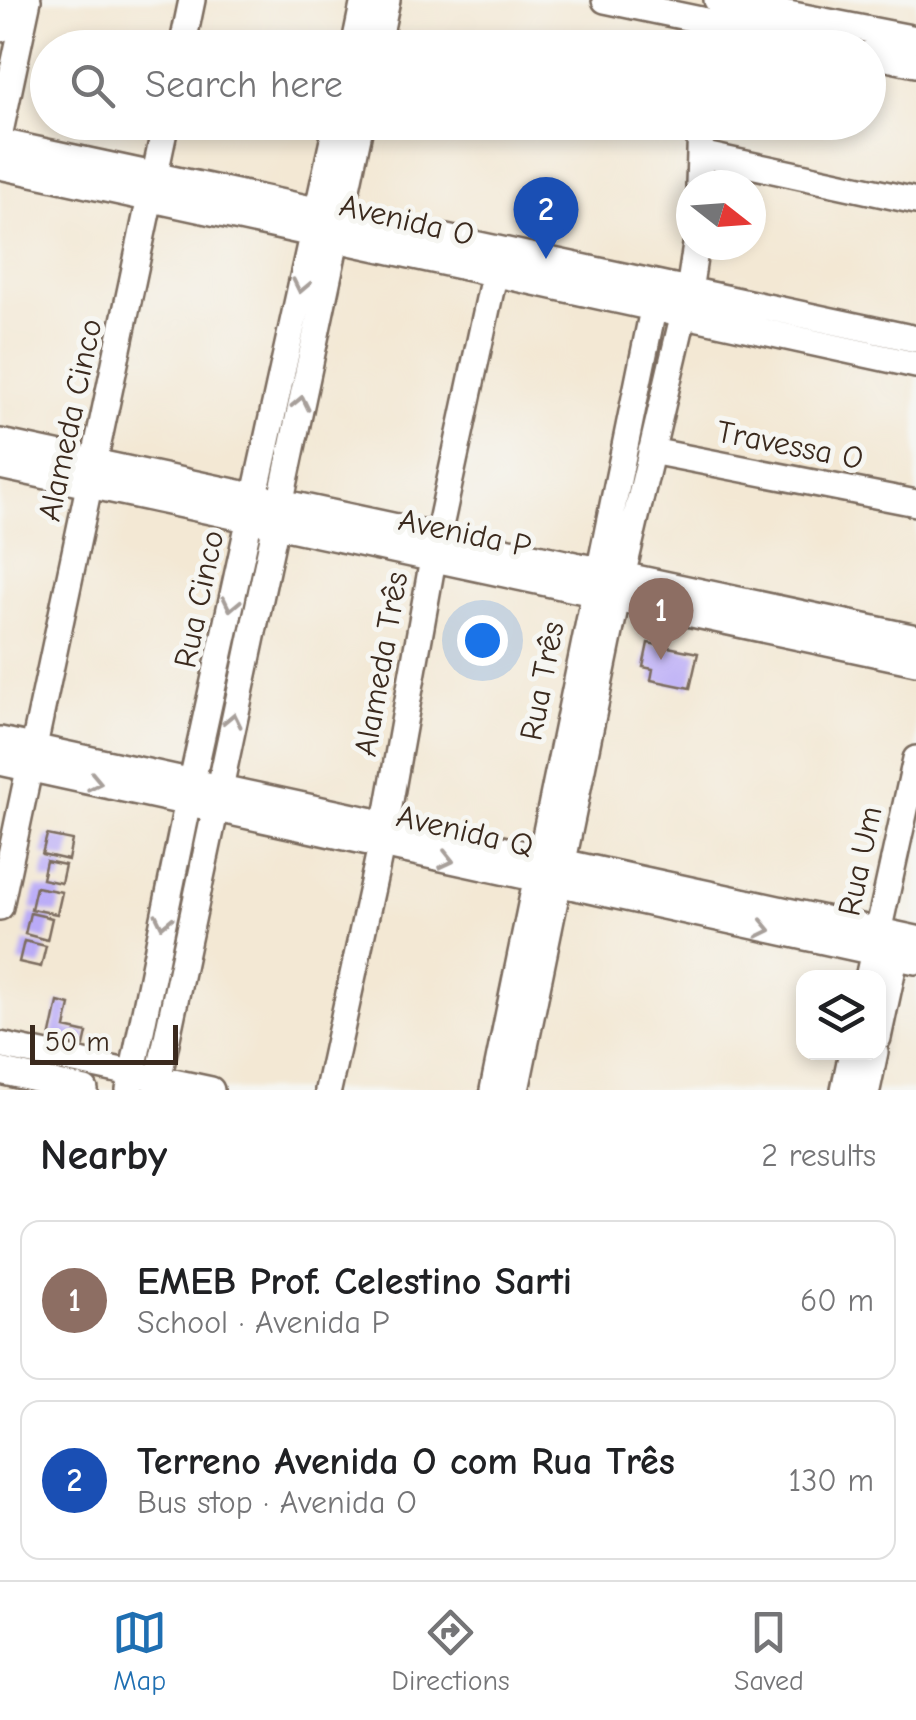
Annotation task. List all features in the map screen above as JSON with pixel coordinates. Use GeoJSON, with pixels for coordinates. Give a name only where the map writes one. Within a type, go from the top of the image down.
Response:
{"type":"FeatureCollection","features":[{"type":"Feature","properties":{"kind":"street"},"geometry":{"type":"LineString","coordinates":[[0,29],[6,0]]}},
{"type":"Feature","properties":{"kind":"street"},"geometry":{"type":"LineString","coordinates":[[0,132],[28,0]]}},
{"type":"Feature","properties":{"kind":"street"},"geometry":{"type":"LineString","coordinates":[[186,30],[192,0]]}},
{"type":"Feature","properties":{"kind":"street"},"geometry":{"type":"LineString","coordinates":[[358,30],[364,0]]}},
{"type":"Feature","properties":{"kind":"street"},"geometry":{"type":"LineString","coordinates":[[381,30],[387,0]]}},
{"type":"Feature","properties":{"kind":"street"},"geometry":{"type":"LineString","coordinates":[[605,0],[709,7],[858,30]]}},
{"type":"Feature","properties":{"kind":"street"},"geometry":{"type":"LineString","coordinates":[[709,7],[780,30]]}},
{"type":"Feature","properties":{"kind":"street"},"geometry":{"type":"LineString","coordinates":[[886,34],[916,39]]}},
{"type":"Feature","properties":{"kind":"street"},"geometry":{"type":"LineString","coordinates":[[886,58],[916,64]]}},
{"type":"Feature","properties":{"kind":"street","name":"Alameda Cinco"},"geometry":{"type":"LineString","coordinates":[[0,907],[162,140]]}},
{"type":"Feature","properties":{"kind":"street","name":"Rua Cinco"},"geometry":{"type":"LineString","coordinates":[[327,223],[335,140]]}},
{"type":"Feature","properties":{"kind":"street","name":"Rua Cinco"},"geometry":{"type":"LineString","coordinates":[[158,1084],[217,797],[265,510],[327,223],[355,140]]}},
{"type":"Feature","properties":{"kind":"street"},"geometry":{"type":"LineString","coordinates":[[699,170],[700,140]]}},
{"type":"Feature","properties":{"kind":"street","name":"Avenida O"},"geometry":{"type":"LineString","coordinates":[[0,142],[152,186],[656,296],[916,339]]}},
{"type":"Feature","properties":{"kind":"street"},"geometry":{"type":"LineString","coordinates":[[700,154],[916,201]]}},
{"type":"Feature","properties":{"kind":"street","name":"Avenida O"},"geometry":{"type":"LineString","coordinates":[[0,166],[152,186]]}},
{"type":"Feature","properties":{"kind":"street","name":"Rua Três"},"geometry":{"type":"LineString","coordinates":[[608,584],[650,451],[693,260]]}},
{"type":"Feature","properties":{"kind":"street","name":"Alameda Três"},"geometry":{"type":"LineString","coordinates":[[328,1090],[383,834],[436,548],[498,261]]}},
{"type":"Feature","properties":{"kind":"street","name":"Rua Três"},"geometry":{"type":"LineString","coordinates":[[493,1090],[548,872],[608,584],[656,296]]}},
{"type":"Feature","properties":{"kind":"street","name":"Avenida O"},"geometry":{"type":"LineString","coordinates":[[686,302],[916,365]]}},
{"type":"Feature","properties":{"kind":"street","name":"Avenida P"},"geometry":{"type":"LineString","coordinates":[[0,442],[92,473],[436,548],[608,584],[916,638]]}},
{"type":"Feature","properties":{"kind":"street","name":"Travessa O"},"geometry":{"type":"LineString","coordinates":[[650,451],[916,504]]}},
{"type":"Feature","properties":{"kind":"street","name":"Avenida P"},"geometry":{"type":"LineString","coordinates":[[0,466],[92,473]]}},
{"type":"Feature","properties":{"kind":"street","name":"Rua Cinco"},"geometry":{"type":"LineString","coordinates":[[130,1082],[190,792],[265,510]]}},
{"type":"Feature","properties":{"kind":"street","name":"Avenida P"},"geometry":{"type":"LineString","coordinates":[[608,584],[916,662]]}},
{"type":"Feature","properties":{"kind":"street","name":"Avenida Q"},"geometry":{"type":"LineString","coordinates":[[0,740],[32,758],[893,950]]}},
{"type":"Feature","properties":{"kind":"street","name":"Avenida Q"},"geometry":{"type":"LineString","coordinates":[[0,762],[32,758]]}},
{"type":"Feature","properties":{"kind":"street","name":"Rua Um"},"geometry":{"type":"LineString","coordinates":[[886,991],[916,759]]}},
{"type":"Feature","properties":{"kind":"street","name":"Rua Três"},"geometry":{"type":"LineString","coordinates":[[516,1090],[548,872]]}},
{"type":"Feature","properties":{"kind":"street"},"geometry":{"type":"LineString","coordinates":[[0,1045],[130,1082],[212,1090]]}},
{"type":"Feature","properties":{"kind":"street"},"geometry":{"type":"LineString","coordinates":[[844,1090],[850,1060]]}},
{"type":"Feature","properties":{"kind":"street"},"geometry":{"type":"LineString","coordinates":[[867,1090],[873,1060]]}},
{"type":"Feature","properties":{"kind":"street"},"geometry":{"type":"LineString","coordinates":[[0,1071],[85,1090]]}},
{"type":"Feature","properties":{"kind":"building"},"geometry":{"type":"Polygon","coordinates":[[[648,643],[698,653],[690,688],[651,680],[653,669],[643,667],[648,643]]]}},
{"type":"Feature","properties":{"kind":"building"},"geometry":{"type":"Polygon","coordinates":[[[47,835],[72,840],[68,860],[42,854],[47,835]]]}},
{"type":"Feature","properties":{"kind":"building"},"geometry":{"type":"Polygon","coordinates":[[[46,861],[65,865],[61,883],[42,879],[46,861]]]}},
{"type":"Feature","properties":{"kind":"building"},"geometry":{"type":"Polygon","coordinates":[[[36,887],[62,892],[57,914],[31,909],[36,887]]]}},
{"type":"Feature","properties":{"kind":"building"},"geometry":{"type":"Polygon","coordinates":[[[30,913],[52,918],[47,940],[25,934],[30,913]]]}},
{"type":"Feature","properties":{"kind":"building"},"geometry":{"type":"Polygon","coordinates":[[[24,941],[46,946],[41,967],[19,962],[24,941]]]}},
{"type":"Feature","properties":{"kind":"building"},"geometry":{"type":"Polygon","coordinates":[[[58,1002],[70,1005],[65,1028],[87,1033],[84,1046],[50,1039],[58,1002]]]}},
{"type":"Feature","properties":{"kind":"place","name":"Terreno Avenida O com Rua Três"},"geometry":{"type":"Point","coordinates":[546,259]}},
{"type":"Feature","properties":{"kind":"place","name":"EMEB Prof. Celestino Sarti"},"geometry":{"type":"Point","coordinates":[661,660]}}]}
